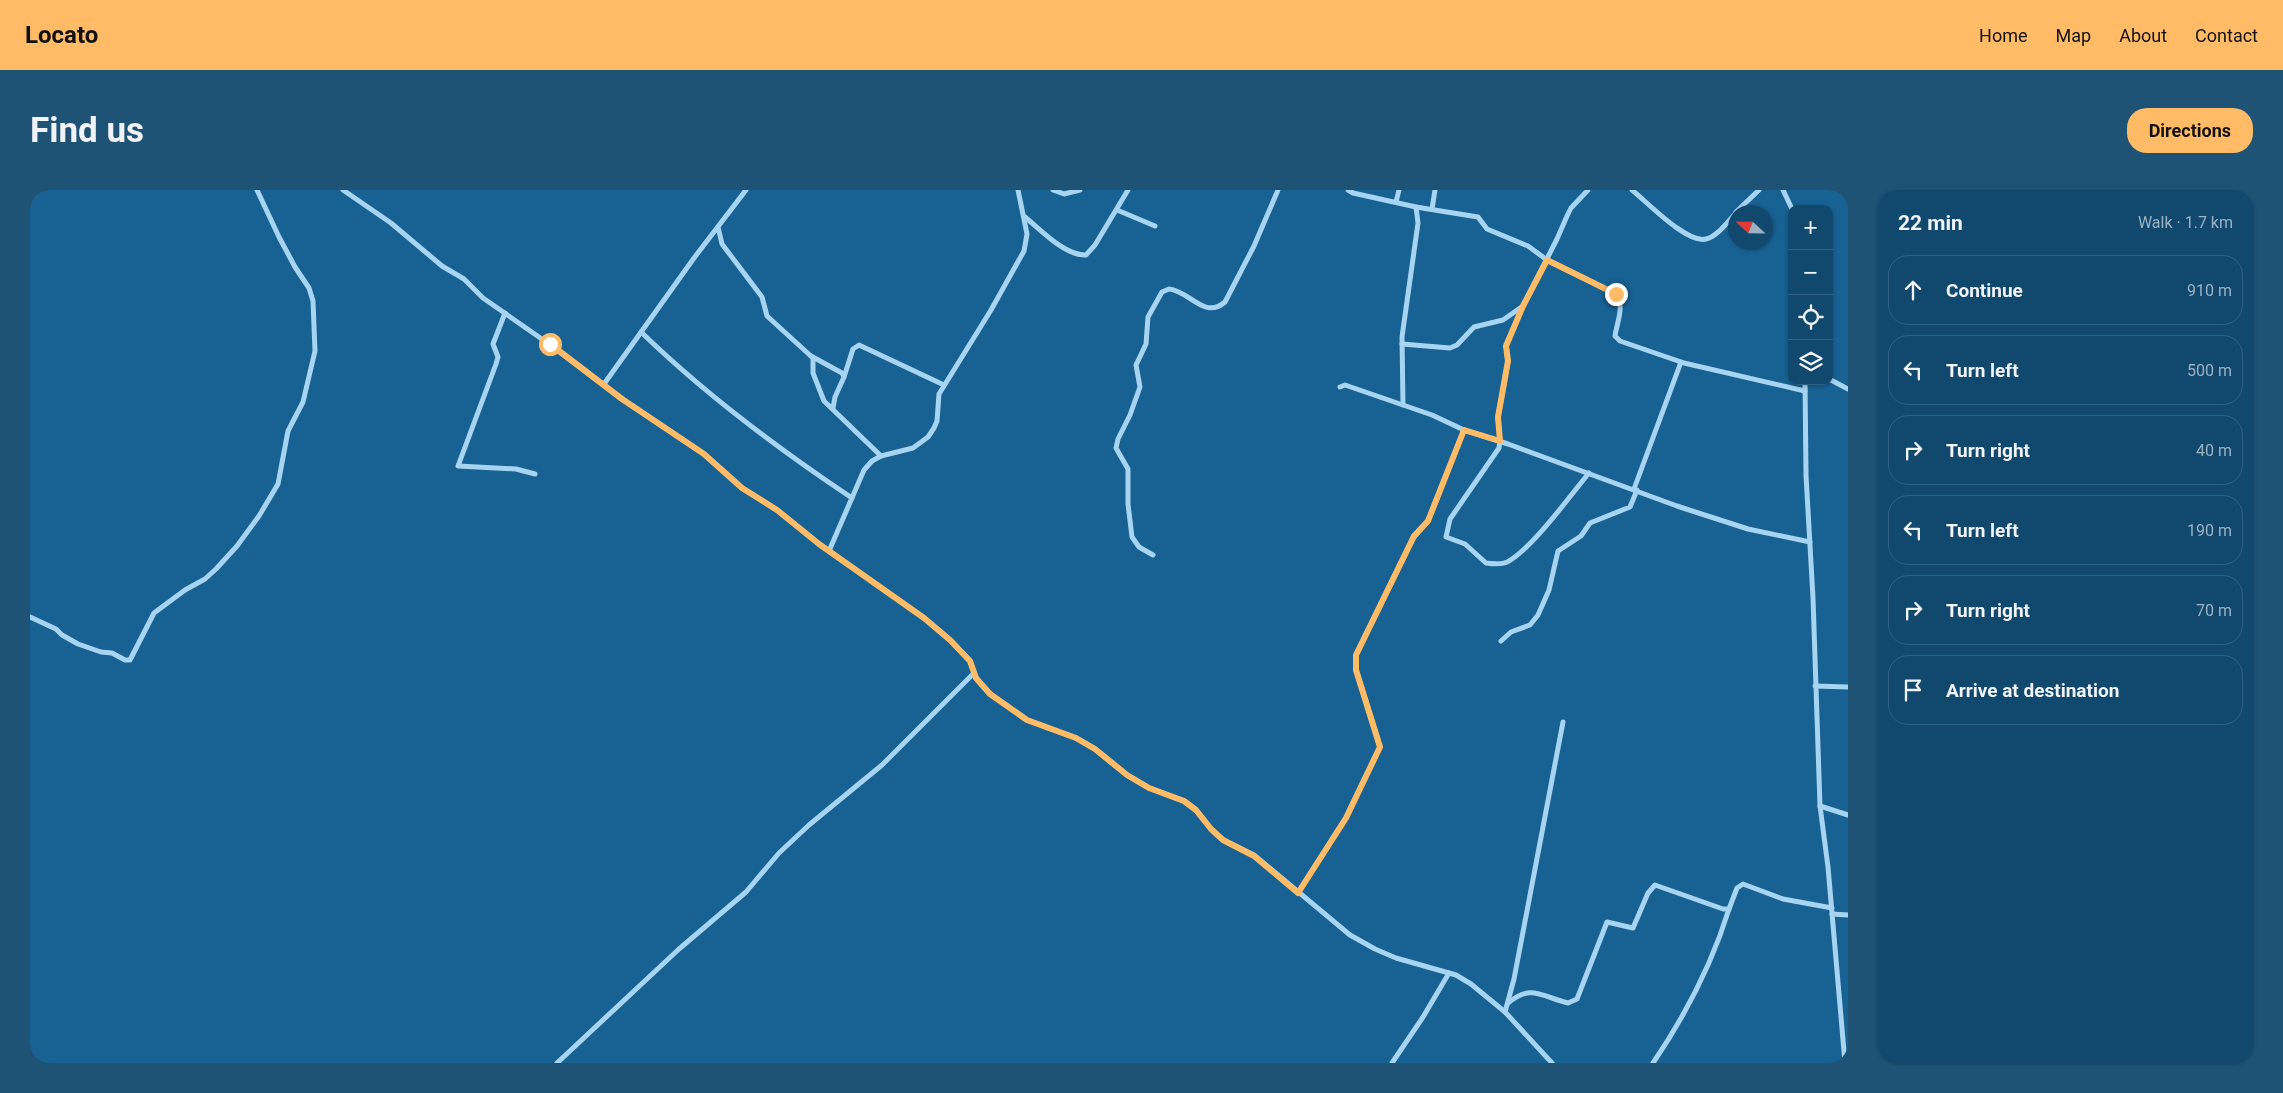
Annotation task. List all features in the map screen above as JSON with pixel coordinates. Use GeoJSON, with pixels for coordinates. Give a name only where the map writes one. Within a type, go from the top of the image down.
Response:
{"type":"FeatureCollection","features":[{"type":"Feature","properties":{"kind":"street"},"geometry":{"type":"LineString","coordinates":[[30,617],[56,629],[62,635],[78,644],[101,652],[112,653],[124,660],[130,660],[154,613],[185,590],[205,579],[216,569],[243,539],[278,484],[288,431],[303,402],[315,351],[313,301],[310,288],[295,267],[257,190]]}},
{"type":"Feature","properties":{"kind":"street"},"geometry":{"type":"LineString","coordinates":[[343,190],[391,223],[442,266],[464,279],[483,298],[660,426],[704,454],[742,488],[777,510],[829,551],[924,618],[950,640],[970,661],[974,673],[990,694],[1023,717],[1040,726],[1076,738],[1095,749],[1127,775],[1149,788],[1184,801],[1196,810],[1211,829],[1223,840],[1254,856],[1350,935],[1375,949],[1449,973],[1472,984],[1505,1012],[1552,1063]]}},
{"type":"Feature","properties":{"kind":"street"},"geometry":{"type":"LineString","coordinates":[[604,384],[746,190]]}},
{"type":"Feature","properties":{"kind":"street"},"geometry":{"type":"LineString","coordinates":[[829,551],[864,470],[872,461],[882,456],[913,448],[928,437],[937,421],[937,399],[944,385],[991,310],[1024,251],[1027,241],[1025,217],[1018,190]]}},
{"type":"Feature","properties":{"kind":"street"},"geometry":{"type":"LineString","coordinates":[[1053,190],[1064,194],[1080,190]]}},
{"type":"Feature","properties":{"kind":"street"},"geometry":{"type":"LineString","coordinates":[[1025,217],[1057,244],[1077,255],[1086,255],[1095,245],[1128,190]]}},
{"type":"Feature","properties":{"kind":"street"},"geometry":{"type":"LineString","coordinates":[[1153,555],[1139,547],[1132,537],[1128,504],[1128,469],[1116,448],[1140,387],[1136,365],[1146,344],[1148,317],[1162,292],[1169,289],[1210,308],[1218,307],[1224,302],[1254,246],[1278,190]]}},
{"type":"Feature","properties":{"kind":"street"},"geometry":{"type":"LineString","coordinates":[[1348,190],[1353,193],[1416,207],[1474,215],[1480,219],[1486,229],[1528,246],[1547,260],[1616,294],[1620,301],[1615,336],[1620,342],[1682,362],[1805,391]]}},
{"type":"Feature","properties":{"kind":"street"},"geometry":{"type":"LineString","coordinates":[[1396,202],[1399,190]]}},
{"type":"Feature","properties":{"kind":"street"},"geometry":{"type":"LineString","coordinates":[[1432,209],[1436,190]]}},
{"type":"Feature","properties":{"kind":"street"},"geometry":{"type":"LineString","coordinates":[[1588,190],[1571,208],[1523,306],[1506,346],[1508,361],[1498,417],[1500,441],[1496,455],[1450,519],[1446,534],[1448,539],[1471,548],[1486,563],[1507,562],[1520,552],[1589,473]]}},
{"type":"Feature","properties":{"kind":"street"},"geometry":{"type":"LineString","coordinates":[[1632,190],[1685,234],[1700,240],[1712,237],[1728,221]]}},
{"type":"Feature","properties":{"kind":"street"},"geometry":{"type":"LineString","coordinates":[[1744,205],[1758,190]]}},
{"type":"Feature","properties":{"kind":"street"},"geometry":{"type":"LineString","coordinates":[[1785,192],[1790,205]]}},
{"type":"Feature","properties":{"kind":"street"},"geometry":{"type":"LineString","coordinates":[[1403,405],[1402,344],[1418,223],[1416,207]]}},
{"type":"Feature","properties":{"kind":"street"},"geometry":{"type":"LineString","coordinates":[[1117,210],[1155,226]]}},
{"type":"Feature","properties":{"kind":"street"},"geometry":{"type":"LineString","coordinates":[[718,227],[722,244],[762,297],[768,316],[812,356],[842,373],[844,377]]}},
{"type":"Feature","properties":{"kind":"street"},"geometry":{"type":"LineString","coordinates":[[1402,344],[1450,348],[1458,345],[1474,327],[1503,320],[1523,306]]}},
{"type":"Feature","properties":{"kind":"street"},"geometry":{"type":"LineString","coordinates":[[505,313],[493,344],[498,357],[496,364],[458,466],[508,468],[535,474]]}},
{"type":"Feature","properties":{"kind":"street"},"geometry":{"type":"LineString","coordinates":[[641,332],[667,357],[740,419],[852,498]]}},
{"type":"Feature","properties":{"kind":"street"},"geometry":{"type":"LineString","coordinates":[[833,408],[835,397],[853,349],[859,345],[944,385]]}},
{"type":"Feature","properties":{"kind":"street"},"geometry":{"type":"LineString","coordinates":[[812,356],[814,373],[824,400],[882,456]]}},
{"type":"Feature","properties":{"kind":"street"},"geometry":{"type":"LineString","coordinates":[[1501,641],[1512,632],[1530,625],[1538,615],[1550,590],[1558,552],[1581,536],[1590,523],[1630,507],[1682,362]]}},
{"type":"Feature","properties":{"kind":"street"},"geometry":{"type":"LineString","coordinates":[[1833,381],[1848,389]]}},
{"type":"Feature","properties":{"kind":"street"},"geometry":{"type":"LineString","coordinates":[[1340,387],[1345,385],[1403,405],[1464,430],[1500,441],[1677,506],[1748,529],[1810,542]]}},
{"type":"Feature","properties":{"kind":"street"},"geometry":{"type":"LineString","coordinates":[[1805,385],[1806,475],[1820,806],[1832,908],[1845,1063]]}},
{"type":"Feature","properties":{"kind":"street"},"geometry":{"type":"LineString","coordinates":[[1298,893],[1346,818],[1380,747],[1356,670],[1356,655],[1414,536],[1428,521],[1464,430]]}},
{"type":"Feature","properties":{"kind":"street"},"geometry":{"type":"LineString","coordinates":[[557,1063],[679,950],[746,892],[779,853],[808,825],[882,765],[974,673]]}},
{"type":"Feature","properties":{"kind":"street"},"geometry":{"type":"LineString","coordinates":[[1815,686],[1848,687]]}},
{"type":"Feature","properties":{"kind":"street"},"geometry":{"type":"LineString","coordinates":[[1505,1012],[1514,979],[1563,722]]}},
{"type":"Feature","properties":{"kind":"street"},"geometry":{"type":"LineString","coordinates":[[1820,806],[1848,815]]}},
{"type":"Feature","properties":{"kind":"street"},"geometry":{"type":"LineString","coordinates":[[1653,1063],[1694,997],[1737,888],[1743,884],[1783,899],[1832,908]]}},
{"type":"Feature","properties":{"kind":"street"},"geometry":{"type":"LineString","coordinates":[[1508,1003],[1520,994],[1530,991],[1568,1003],[1577,999],[1606,922],[1633,928],[1648,893],[1655,885],[1716,907],[1729,908]]}},
{"type":"Feature","properties":{"kind":"street"},"geometry":{"type":"LineString","coordinates":[[1832,914],[1848,914]]}},
{"type":"Feature","properties":{"kind":"street"},"geometry":{"type":"LineString","coordinates":[[1392,1063],[1449,973]]}},
{"type":"Feature","properties":{"kind":"route"},"geometry":{"type":"LineString","coordinates":[[550,344],[622,399],[704,454],[742,488],[777,510],[819,544],[924,618],[950,640],[970,661],[976,678],[990,694],[1027,720],[1076,738],[1095,749],[1127,775],[1149,788],[1184,801],[1196,810],[1211,829],[1223,840],[1254,856],[1298,893],[1346,818],[1380,747],[1354,664],[1356,655],[1414,536],[1428,521],[1464,430],[1500,441],[1498,417],[1508,361],[1506,346],[1523,306],[1547,260],[1616,294]]}}]}
